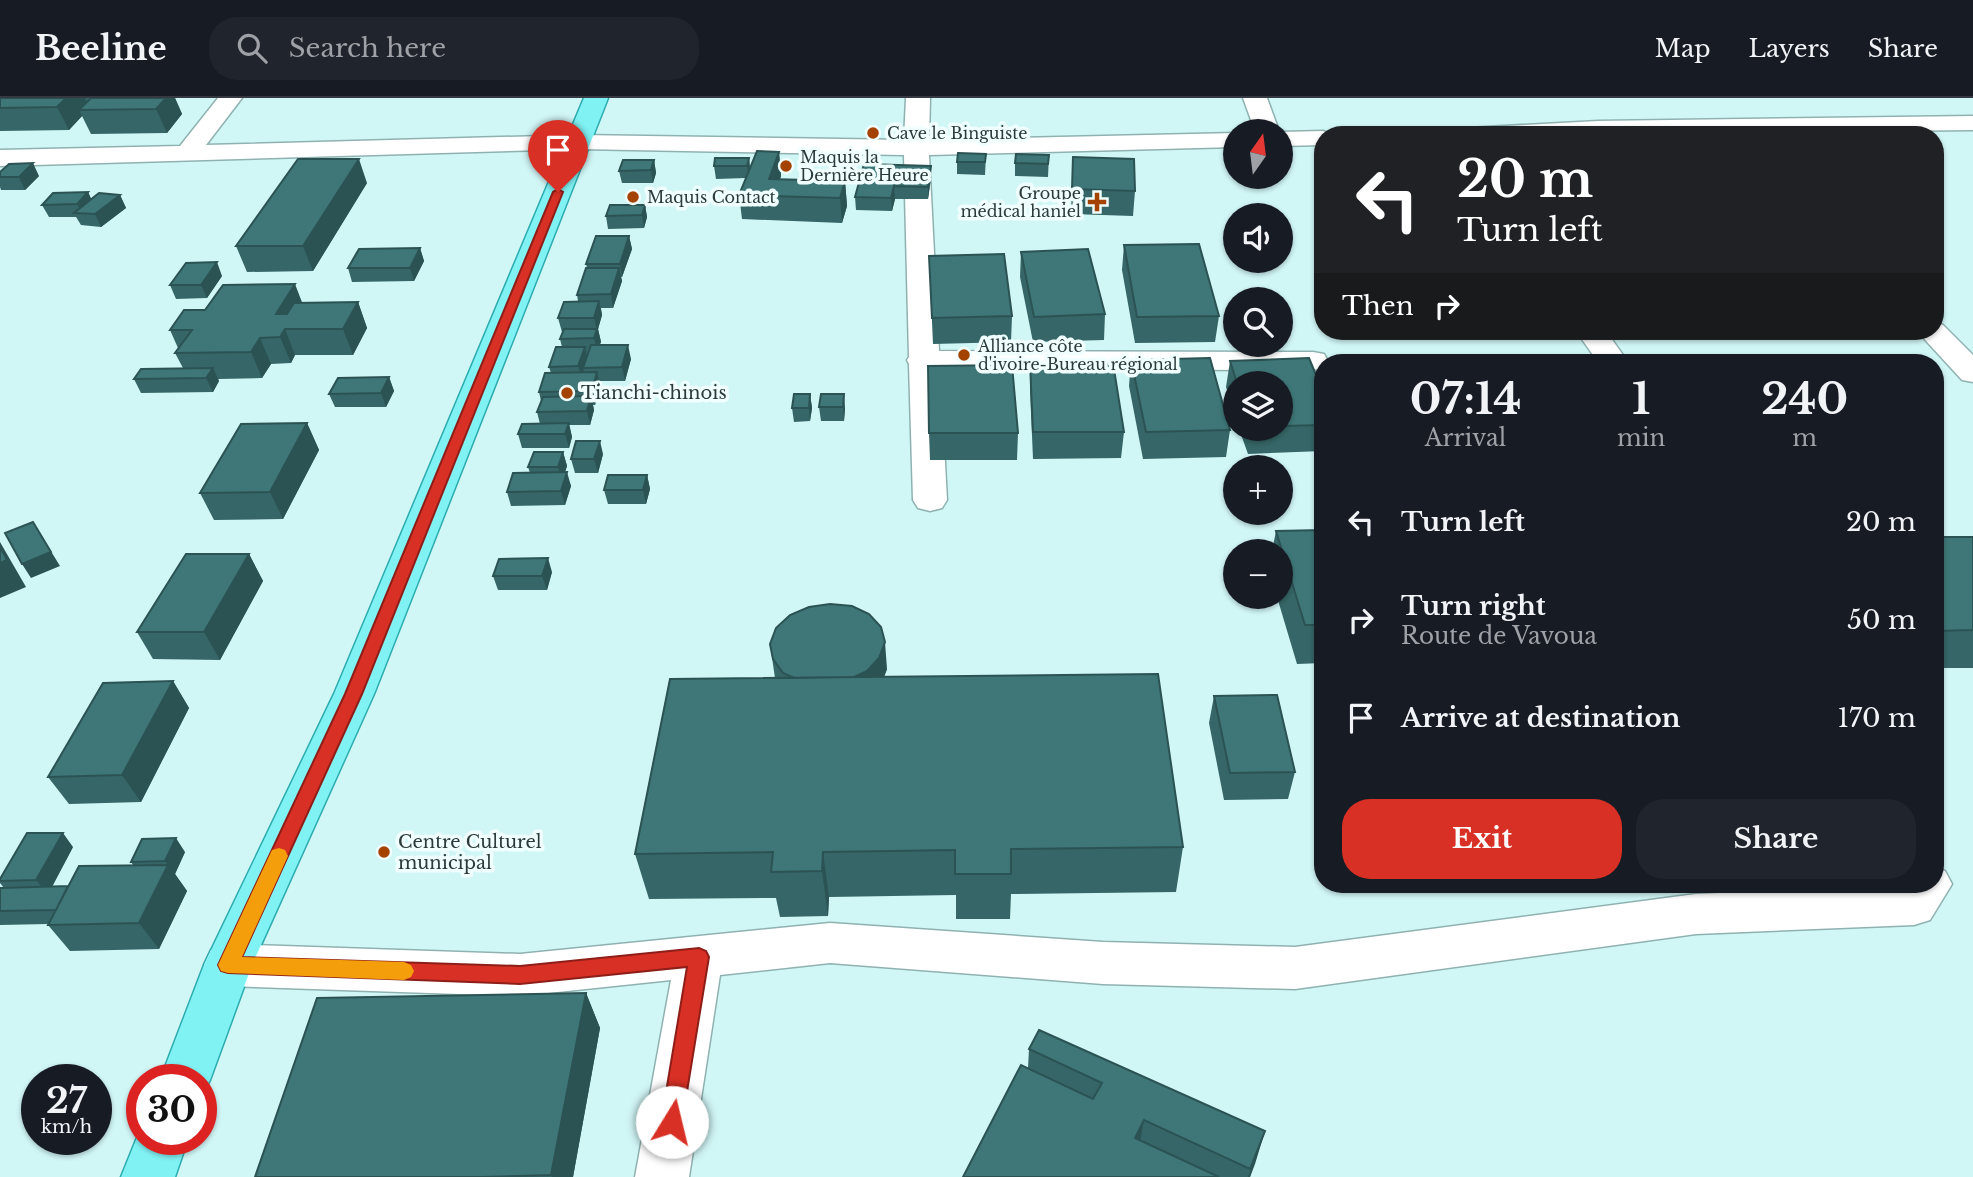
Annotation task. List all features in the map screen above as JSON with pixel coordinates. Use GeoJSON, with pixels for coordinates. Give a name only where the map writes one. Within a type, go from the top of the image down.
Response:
{"type":"FeatureCollection","features":[{"type":"Feature","properties":{"kind":"main road"},"geometry":{"type":"LineString","coordinates":[[191,1064],[228,965],[354,694],[596,98]]}},
{"type":"Feature","properties":{"kind":"main road"},"geometry":{"type":"LineString","coordinates":[[148,1177],[156,1155]]}},
{"type":"Feature","properties":{"kind":"street"},"geometry":{"type":"LineString","coordinates":[[187,153],[230,98]]}},
{"type":"Feature","properties":{"kind":"street"},"geometry":{"type":"LineString","coordinates":[[918,98],[916,148],[922,360],[930,500]]}},
{"type":"Feature","properties":{"kind":"street"},"geometry":{"type":"LineString","coordinates":[[1255,98],[1262,119]]}},
{"type":"Feature","properties":{"kind":"street"},"geometry":{"type":"LineString","coordinates":[[1784,107],[1802,124]]}},
{"type":"Feature","properties":{"kind":"street"},"geometry":{"type":"LineString","coordinates":[[1583,108],[1596,126]]}},
{"type":"Feature","properties":{"kind":"street"},"geometry":{"type":"LineString","coordinates":[[1781,126],[1973,123]]}},
{"type":"Feature","properties":{"kind":"street"},"geometry":{"type":"LineString","coordinates":[[1293,139],[1314,138]]}},
{"type":"Feature","properties":{"kind":"street"},"geometry":{"type":"LineString","coordinates":[[0,158],[579,142],[916,148],[1223,140]]}},
{"type":"Feature","properties":{"kind":"street"},"geometry":{"type":"LineString","coordinates":[[1941,340],[1973,373]]}},
{"type":"Feature","properties":{"kind":"street"},"geometry":{"type":"LineString","coordinates":[[922,360],[1313,361]]}},
{"type":"Feature","properties":{"kind":"street"},"geometry":{"type":"LineString","coordinates":[[228,965],[520,975],[830,943],[1103,963],[1295,968],[1696,914],[1914,906],[1923,893]]}},
{"type":"Feature","properties":{"kind":"street"},"geometry":{"type":"LineString","coordinates":[[663,1177],[699,957]]}},
{"type":"Feature","properties":{"kind":"building"},"geometry":{"type":"Polygon","coordinates":[[[0,98],[66,98],[57,107],[0,108],[0,98]]]}},
{"type":"Feature","properties":{"kind":"building"},"geometry":{"type":"Polygon","coordinates":[[[91,98],[166,98],[156,109],[79,110],[91,98]]]}},
{"type":"Feature","properties":{"kind":"building"},"geometry":{"type":"Polygon","coordinates":[[[757,151],[779,152],[769,179],[845,181],[840,198],[739,195],[757,151]]]}},
{"type":"Feature","properties":{"kind":"building"},"geometry":{"type":"Polygon","coordinates":[[[958,153],[986,154],[985,162],[957,162],[958,153]]]}},
{"type":"Feature","properties":{"kind":"building"},"geometry":{"type":"Polygon","coordinates":[[[1016,154],[1049,155],[1048,164],[1015,163],[1016,154]]]}},
{"type":"Feature","properties":{"kind":"building"},"geometry":{"type":"Polygon","coordinates":[[[1073,157],[1134,159],[1135,191],[1072,189],[1073,157]]]}},
{"type":"Feature","properties":{"kind":"building"},"geometry":{"type":"Polygon","coordinates":[[[715,158],[749,158],[747,166],[714,166],[715,158]]]}},
{"type":"Feature","properties":{"kind":"building"},"geometry":{"type":"Polygon","coordinates":[[[298,159],[359,159],[303,246],[236,246],[298,159]]]}},
{"type":"Feature","properties":{"kind":"building"},"geometry":{"type":"Polygon","coordinates":[[[623,160],[654,160],[651,170],[619,171],[623,160]]]}},
{"type":"Feature","properties":{"kind":"building"},"geometry":{"type":"Polygon","coordinates":[[[33,163],[19,177],[0,177],[0,172],[9,164],[33,163]]]}},
{"type":"Feature","properties":{"kind":"building"},"geometry":{"type":"Polygon","coordinates":[[[864,164],[931,166],[928,187],[894,186],[891,198],[855,197],[864,164]]]}},
{"type":"Feature","properties":{"kind":"building"},"geometry":{"type":"Polygon","coordinates":[[[88,192],[77,204],[42,205],[53,193],[88,192]]]}},
{"type":"Feature","properties":{"kind":"building"},"geometry":{"type":"Polygon","coordinates":[[[99,193],[120,195],[95,214],[74,213],[99,193]]]}},
{"type":"Feature","properties":{"kind":"building"},"geometry":{"type":"Polygon","coordinates":[[[610,205],[645,205],[642,215],[606,216],[610,205]]]}},
{"type":"Feature","properties":{"kind":"building"},"geometry":{"type":"Polygon","coordinates":[[[596,236],[629,236],[620,264],[586,264],[596,236]]]}},
{"type":"Feature","properties":{"kind":"building"},"geometry":{"type":"Polygon","coordinates":[[[1199,244],[1219,316],[1137,317],[1124,245],[1199,244]]]}},
{"type":"Feature","properties":{"kind":"building"},"geometry":{"type":"Polygon","coordinates":[[[420,248],[410,268],[348,268],[359,249],[420,248]]]}},
{"type":"Feature","properties":{"kind":"building"},"geometry":{"type":"Polygon","coordinates":[[[1088,249],[1105,314],[1034,317],[1021,252],[1088,249]]]}},
{"type":"Feature","properties":{"kind":"building"},"geometry":{"type":"Polygon","coordinates":[[[1004,254],[1012,316],[932,318],[929,256],[1004,254]]]}},
{"type":"Feature","properties":{"kind":"building"},"geometry":{"type":"Polygon","coordinates":[[[217,262],[201,285],[170,285],[186,263],[217,262]]]}},
{"type":"Feature","properties":{"kind":"building"},"geometry":{"type":"Polygon","coordinates":[[[586,268],[619,268],[611,294],[577,295],[586,268]]]}},
{"type":"Feature","properties":{"kind":"building"},"geometry":{"type":"Polygon","coordinates":[[[295,284],[276,314],[287,314],[294,303],[358,302],[343,329],[285,329],[280,337],[260,338],[251,352],[175,353],[192,330],[170,330],[184,310],[205,310],[223,285],[295,284]]]}},
{"type":"Feature","properties":{"kind":"building"},"geometry":{"type":"Polygon","coordinates":[[[599,301],[594,318],[558,318],[564,302],[599,301]]]}},
{"type":"Feature","properties":{"kind":"building"},"geometry":{"type":"Polygon","coordinates":[[[564,329],[597,329],[594,338],[560,339],[564,329]]]}},
{"type":"Feature","properties":{"kind":"building"},"geometry":{"type":"Polygon","coordinates":[[[591,345],[628,345],[622,367],[583,368],[591,345]]]}},
{"type":"Feature","properties":{"kind":"building"},"geometry":{"type":"Polygon","coordinates":[[[556,347],[585,347],[578,366],[549,367],[556,347]]]}},
{"type":"Feature","properties":{"kind":"building"},"geometry":{"type":"Polygon","coordinates":[[[1210,358],[1223,405],[1223,430],[1146,432],[1131,360],[1210,358]]]}},
{"type":"Feature","properties":{"kind":"building"},"geometry":{"type":"Polygon","coordinates":[[[1309,358],[1314,370],[1314,425],[1293,426],[1293,371],[1233,371],[1230,361],[1309,358]]]}},
{"type":"Feature","properties":{"kind":"building"},"geometry":{"type":"Polygon","coordinates":[[[1030,363],[1113,363],[1124,432],[1033,432],[1030,363]]]}},
{"type":"Feature","properties":{"kind":"building"},"geometry":{"type":"Polygon","coordinates":[[[1012,365],[1018,433],[929,433],[928,366],[1012,365]]]}},
{"type":"Feature","properties":{"kind":"building"},"geometry":{"type":"Polygon","coordinates":[[[213,368],[206,378],[134,379],[141,369],[213,368]]]}},
{"type":"Feature","properties":{"kind":"building"},"geometry":{"type":"Polygon","coordinates":[[[597,372],[592,391],[539,392],[545,373],[597,372]]]}},
{"type":"Feature","properties":{"kind":"building"},"geometry":{"type":"Polygon","coordinates":[[[389,377],[381,393],[329,394],[338,378],[389,377]]]}},
{"type":"Feature","properties":{"kind":"building"},"geometry":{"type":"Polygon","coordinates":[[[794,394],[810,394],[809,408],[792,408],[794,394]]]}},
{"type":"Feature","properties":{"kind":"building"},"geometry":{"type":"Polygon","coordinates":[[[821,394],[844,394],[843,407],[819,407],[821,394]]]}},
{"type":"Feature","properties":{"kind":"building"},"geometry":{"type":"Polygon","coordinates":[[[591,396],[587,411],[537,412],[543,397],[591,396]]]}},
{"type":"Feature","properties":{"kind":"building"},"geometry":{"type":"Polygon","coordinates":[[[307,423],[270,492],[200,493],[241,424],[307,423]]]}},
{"type":"Feature","properties":{"kind":"building"},"geometry":{"type":"Polygon","coordinates":[[[569,423],[565,434],[518,434],[522,424],[569,423]]]}},
{"type":"Feature","properties":{"kind":"building"},"geometry":{"type":"Polygon","coordinates":[[[576,441],[600,441],[594,459],[571,459],[576,441]]]}},
{"type":"Feature","properties":{"kind":"building"},"geometry":{"type":"Polygon","coordinates":[[[534,452],[563,452],[558,467],[528,467],[534,452]]]}},
{"type":"Feature","properties":{"kind":"building"},"geometry":{"type":"Polygon","coordinates":[[[567,472],[561,491],[507,492],[513,473],[567,472]]]}},
{"type":"Feature","properties":{"kind":"building"},"geometry":{"type":"Polygon","coordinates":[[[608,475],[647,475],[643,490],[604,490],[608,475]]]}},
{"type":"Feature","properties":{"kind":"building"},"geometry":{"type":"Polygon","coordinates":[[[33,522],[51,552],[22,564],[5,533],[33,522]]]}},
{"type":"Feature","properties":{"kind":"building"},"geometry":{"type":"Polygon","coordinates":[[[1314,530],[1314,625],[1305,625],[1293,586],[1293,539],[1278,539],[1276,531],[1314,530]]]}},
{"type":"Feature","properties":{"kind":"building"},"geometry":{"type":"Polygon","coordinates":[[[1944,537],[1973,537],[1973,630],[1944,631],[1944,537]]]}},
{"type":"Feature","properties":{"kind":"building"},"geometry":{"type":"Polygon","coordinates":[[[0,547],[7,560],[0,563],[0,547]]]}},
{"type":"Feature","properties":{"kind":"building"},"geometry":{"type":"Polygon","coordinates":[[[186,554],[249,554],[204,632],[137,632],[186,554]]]}},
{"type":"Feature","properties":{"kind":"building"},"geometry":{"type":"Polygon","coordinates":[[[548,558],[542,576],[493,576],[499,559],[548,558]]]}},
{"type":"Feature","properties":{"kind":"building"},"geometry":{"type":"Polygon","coordinates":[[[830,604],[852,606],[869,614],[881,627],[885,642],[879,658],[867,671],[854,677],[794,678],[783,673],[773,659],[770,644],[776,628],[790,615],[809,607],[830,604]]]}},
{"type":"Feature","properties":{"kind":"building"},"geometry":{"type":"Polygon","coordinates":[[[1158,674],[1183,847],[1011,849],[1011,874],[955,874],[955,850],[823,852],[822,871],[771,872],[773,852],[635,854],[670,679],[1158,674]]]}},
{"type":"Feature","properties":{"kind":"building"},"geometry":{"type":"Polygon","coordinates":[[[173,681],[122,775],[48,777],[103,683],[173,681]]]}},
{"type":"Feature","properties":{"kind":"building"},"geometry":{"type":"Polygon","coordinates":[[[1277,695],[1295,772],[1230,773],[1214,696],[1277,695]]]}},
{"type":"Feature","properties":{"kind":"building"},"geometry":{"type":"Polygon","coordinates":[[[27,833],[63,833],[36,880],[0,881],[0,879],[27,833]]]}},
{"type":"Feature","properties":{"kind":"building"},"geometry":{"type":"Polygon","coordinates":[[[176,838],[165,861],[131,862],[142,839],[176,838]]]}},
{"type":"Feature","properties":{"kind":"building"},"geometry":{"type":"Polygon","coordinates":[[[168,865],[139,923],[48,925],[79,866],[168,865]]]}},
{"type":"Feature","properties":{"kind":"building"},"geometry":{"type":"Polygon","coordinates":[[[68,886],[56,910],[0,911],[0,888],[68,886]]]}},
{"type":"Feature","properties":{"kind":"building"},"geometry":{"type":"Polygon","coordinates":[[[586,993],[551,1175],[255,1177],[317,998],[586,993]]]}},
{"type":"Feature","properties":{"kind":"building"},"geometry":{"type":"Polygon","coordinates":[[[1039,1030],[1265,1131],[1250,1169],[1144,1120],[1135,1138],[1219,1177],[963,1177],[1021,1065],[1093,1099],[1102,1083],[1029,1049],[1039,1030]]]}},
{"type":"Feature","properties":{"kind":"slow traffic"},"geometry":{"type":"LineString","coordinates":[[279,856],[228,965],[404,971]]}},
{"type":"Feature","properties":{"kind":"place","name":"Cave le Binguiste"},"geometry":{"type":"Point","coordinates":[873,133]}},
{"type":"Feature","properties":{"kind":"place","name":"Maquis la Dernière Heure"},"geometry":{"type":"Point","coordinates":[786,166]}},
{"type":"Feature","properties":{"kind":"place","name":"Maquis Contact"},"geometry":{"type":"Point","coordinates":[633,197]}},
{"type":"Feature","properties":{"kind":"place","name":"Groupe médical haniel"},"geometry":{"type":"Point","coordinates":[1097,202]}},
{"type":"Feature","properties":{"kind":"place","name":"Alliance côte d'ivoire-Bureau régional"},"geometry":{"type":"Point","coordinates":[964,355]}},
{"type":"Feature","properties":{"kind":"place","name":"Tianchi-chinois"},"geometry":{"type":"Point","coordinates":[567,393]}},
{"type":"Feature","properties":{"kind":"place","name":"Centre Culturel municipal"},"geometry":{"type":"Point","coordinates":[384,852]}},
{"type":"Feature","properties":{"kind":"route"},"geometry":{"type":"LineString","coordinates":[[558,192],[354,694],[228,965],[520,975],[699,957],[672,1122]]}}]}
